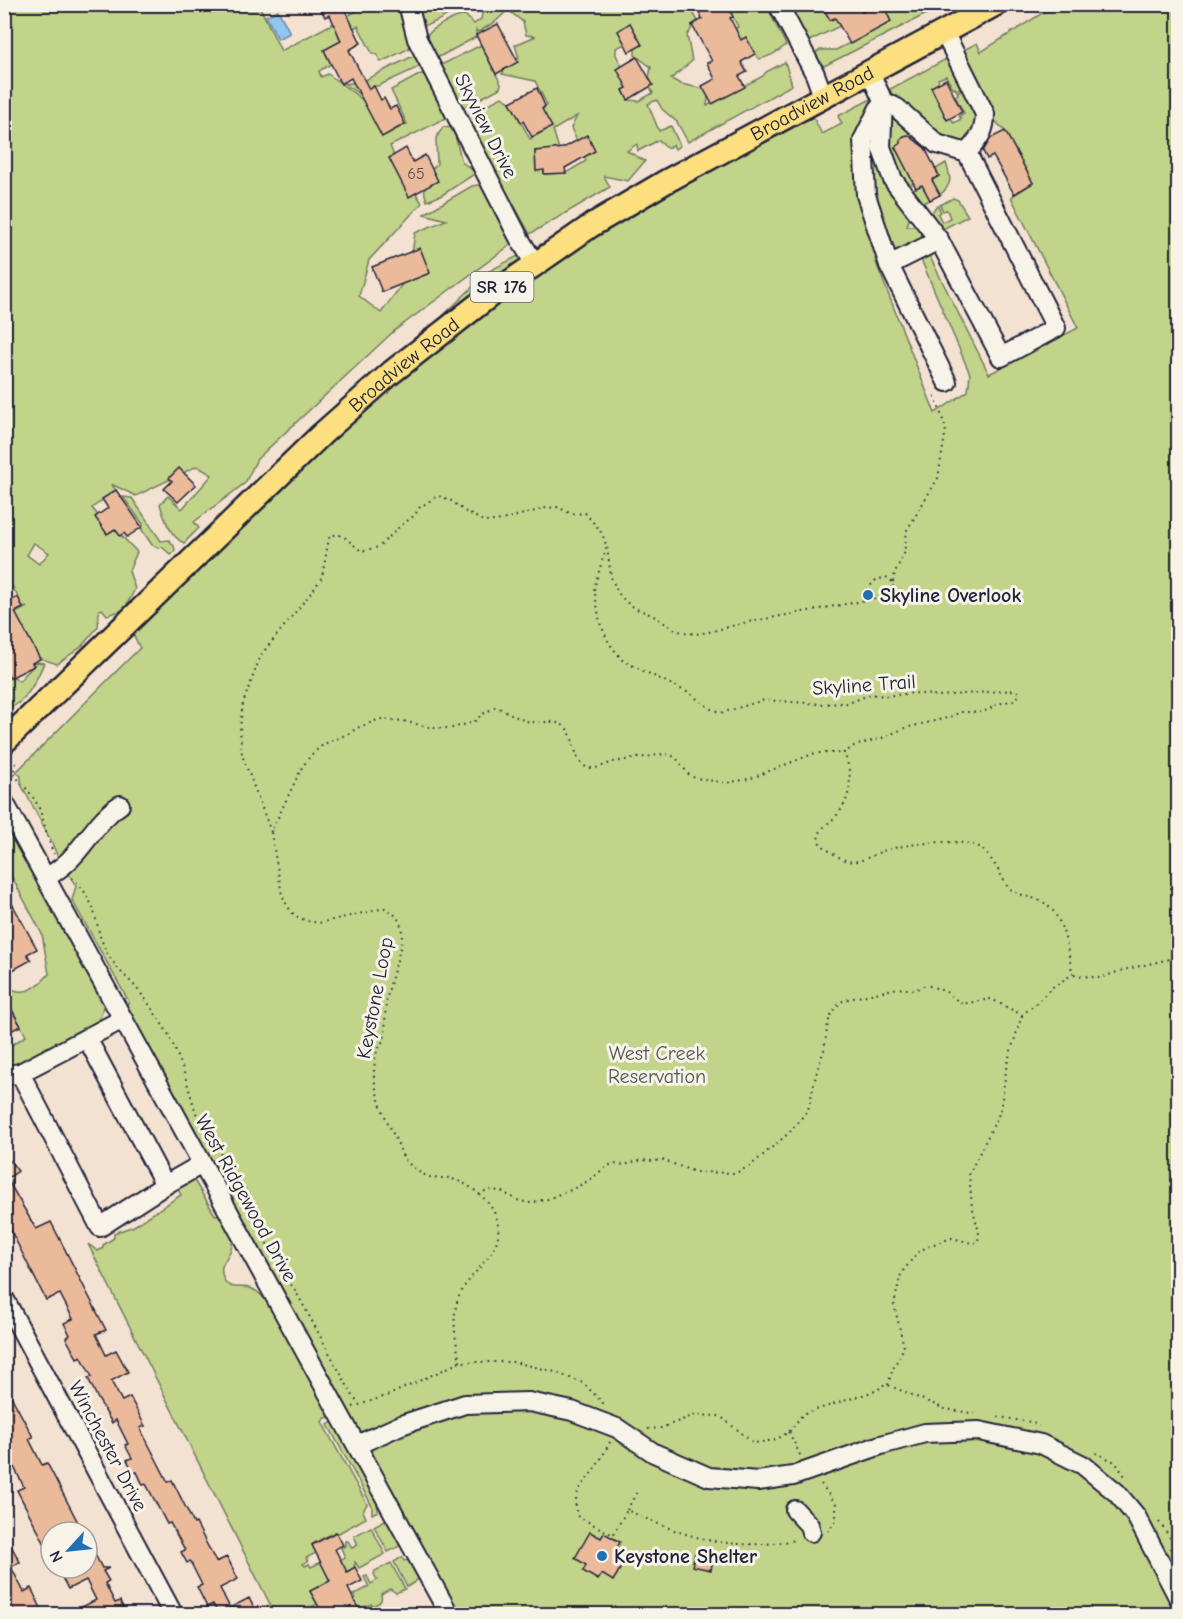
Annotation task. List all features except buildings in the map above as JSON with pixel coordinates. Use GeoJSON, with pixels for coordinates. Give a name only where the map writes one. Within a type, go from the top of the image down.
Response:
{"type":"FeatureCollection","features":[{"type":"Feature","properties":{"kind":"main road","name":"Broadview Road"},"geometry":{"type":"LineString","coordinates":[[4,742],[361,399],[434,338],[592,225],[665,182],[996,4]]}},
{"type":"Feature","properties":{"kind":"street","name":"Skyview Drive"},"geometry":{"type":"LineString","coordinates":[[408,4],[417,39],[519,238],[535,264]]}},
{"type":"Feature","properties":{"kind":"street"},"geometry":{"type":"LineString","coordinates":[[778,4],[824,96]]}},
{"type":"Feature","properties":{"kind":"street"},"geometry":{"type":"LineString","coordinates":[[944,32],[985,114],[985,126],[979,139],[967,153]]}},
{"type":"Feature","properties":{"kind":"street"},"geometry":{"type":"LineString","coordinates":[[868,71],[883,101],[881,147],[893,180],[939,240],[1000,357],[1056,328],[967,153],[937,144],[897,108],[883,101]]}},
{"type":"Feature","properties":{"kind":"street"},"geometry":{"type":"LineString","coordinates":[[883,101],[863,140],[866,195],[889,265],[946,382]]}},
{"type":"Feature","properties":{"kind":"street"},"geometry":{"type":"LineString","coordinates":[[889,265],[939,240]]}},
{"type":"Feature","properties":{"kind":"street","name":"West Ridgewood Drive"},"geometry":{"type":"LineString","coordinates":[[4,802],[448,1614]]}},
{"type":"Feature","properties":{"kind":"street"},"geometry":{"type":"LineString","coordinates":[[46,878],[63,868],[110,811],[120,805]]}},
{"type":"Feature","properties":{"kind":"street"},"geometry":{"type":"LineString","coordinates":[[123,1019],[12,1073],[100,1227],[202,1164]]}},
{"type":"Feature","properties":{"kind":"street"},"geometry":{"type":"LineString","coordinates":[[87,1038],[165,1185]]}},
{"type":"Feature","properties":{"kind":"street","name":"Winchester Drive"},"geometry":{"type":"LineString","coordinates":[[4,1298],[173,1614]]}},
{"type":"Feature","properties":{"kind":"street"},"geometry":{"type":"LineString","coordinates":[[357,1445],[401,1425],[465,1404],[529,1402],[572,1411],[616,1428],[654,1453],[709,1477],[758,1481],[793,1476],[881,1445],[925,1433],[979,1431],[1041,1444],[1083,1465],[1116,1493],[1136,1516],[1179,1597]]}},
{"type":"Feature","properties":{"kind":"street"},"geometry":{"type":"LineString","coordinates":[[795,1510],[809,1525],[811,1535]]}},
{"type":"Feature","properties":{"kind":"path"},"geometry":{"type":"LineString","coordinates":[[271,831],[242,754],[240,727],[243,703],[261,655],[322,577],[327,544],[332,535],[343,536],[361,552],[379,547],[415,515],[419,508],[437,496],[450,500],[465,512],[485,522],[502,520],[546,508],[558,507],[576,514],[585,513],[603,536],[607,547],[611,577],[618,593],[626,602],[677,631],[695,634],[873,599],[889,595],[894,589],[895,572],[904,554],[907,530],[938,478],[946,429],[935,396],[946,382]]}},
{"type":"Feature","properties":{"kind":"path","name":"Skyline Trail"},"geometry":{"type":"LineString","coordinates":[[607,547],[594,588],[600,623],[609,643],[622,661],[688,693],[711,709],[721,712],[764,700],[822,704],[849,703],[871,694],[884,696],[914,693],[939,696],[1013,690],[1018,692],[1016,699],[994,705],[982,712],[960,712],[951,717],[905,728],[854,746],[844,753]]}},
{"type":"Feature","properties":{"kind":"path"},"geometry":{"type":"LineString","coordinates":[[868,595],[869,587],[876,580],[886,577],[893,582]]}},
{"type":"Feature","properties":{"kind":"path"},"geometry":{"type":"LineString","coordinates":[[271,831],[300,770],[316,750],[329,741],[369,723],[385,719],[433,728],[452,728],[474,722],[492,708],[498,707],[524,720],[553,722],[565,727],[577,756],[588,768],[594,769],[622,760],[664,754],[677,759],[688,775],[726,783],[749,779],[815,753],[844,753],[849,771],[848,797],[836,817],[823,827],[818,837],[823,845],[833,854],[850,862],[907,845],[955,842],[981,848],[996,866],[1008,887],[1042,901],[1051,909],[1058,920],[1068,948],[1073,975]]}},
{"type":"Feature","properties":{"kind":"path"},"geometry":{"type":"LineString","coordinates":[[16,763],[13,774],[35,801],[42,816],[51,849],[63,868],[83,889],[89,899],[103,944],[110,957],[147,1001],[169,1035],[203,1129],[245,1188],[268,1246],[359,1404]]}},
{"type":"Feature","properties":{"kind":"path","name":"Keystone Loop"},"geometry":{"type":"LineString","coordinates":[[271,831],[282,896],[295,916],[319,923],[385,908],[398,917],[403,935],[386,1007],[384,1038],[377,1051],[374,1074],[376,1089],[384,1115],[406,1162],[432,1179],[448,1178],[480,1193]]}},
{"type":"Feature","properties":{"kind":"path"},"geometry":{"type":"LineString","coordinates":[[888,1385],[904,1347],[894,1304],[901,1274],[916,1254],[928,1246],[952,1238],[972,1243],[978,1242],[979,1232],[972,1206],[969,1174],[1000,1112],[1007,1064],[1022,1015],[1051,988],[1073,975],[1100,978],[1123,970],[1179,957]]}},
{"type":"Feature","properties":{"kind":"path"},"geometry":{"type":"LineString","coordinates":[[460,1362],[455,1332],[455,1314],[459,1297],[486,1262],[498,1241],[499,1233],[494,1213],[480,1193],[488,1190],[501,1191],[517,1200],[529,1203],[571,1190],[588,1181],[607,1166],[636,1163],[642,1160],[663,1160],[695,1172],[736,1173],[750,1166],[789,1133],[808,1110],[824,1050],[828,1023],[832,1011],[844,1000],[898,988],[915,990],[923,986],[931,986],[946,992],[962,1004],[991,999],[1022,1015]]}},
{"type":"Feature","properties":{"kind":"path"},"geometry":{"type":"LineString","coordinates":[[349,1409],[389,1395],[460,1362],[514,1362],[552,1371],[584,1383],[605,1405]]}},
{"type":"Feature","properties":{"kind":"path"},"geometry":{"type":"LineString","coordinates":[[648,1429],[661,1428],[695,1415],[720,1416],[754,1443],[775,1440],[789,1432],[803,1414],[878,1390],[882,1385],[888,1385],[945,1408],[977,1414]]}},
{"type":"Feature","properties":{"kind":"path"},"geometry":{"type":"LineString","coordinates":[[999,1417],[1031,1422],[1041,1427]]}},
{"type":"Feature","properties":{"kind":"path"},"geometry":{"type":"LineString","coordinates":[[789,1432],[802,1458]]}},
{"type":"Feature","properties":{"kind":"path"},"geometry":{"type":"LineString","coordinates":[[613,1437],[595,1468],[578,1489],[575,1505],[577,1516],[613,1536],[638,1490]]}},
{"type":"Feature","properties":{"kind":"path"},"geometry":{"type":"LineString","coordinates":[[1094,1452],[1115,1462],[1128,1480]]}},
{"type":"Feature","properties":{"kind":"path"},"geometry":{"type":"LineString","coordinates":[[627,1510],[663,1527],[696,1538],[745,1545],[779,1543],[828,1531],[836,1521],[836,1504],[820,1482]]}},
{"type":"Feature","properties":{"kind":"path"},"geometry":{"type":"LineString","coordinates":[[1155,1517],[1169,1536],[1179,1556]]}},
{"type":"Feature","properties":{"kind":"green space"},"geometry":{"type":"Polygon","coordinates":[[[767,4],[786,45],[777,52],[759,59],[746,38],[730,46],[706,43],[738,27],[728,7],[767,4]]]}},
{"type":"Feature","properties":{"kind":"green space"},"geometry":{"type":"Polygon","coordinates":[[[5,5],[264,5],[260,7],[281,51],[368,5],[402,5],[411,45],[408,49],[381,62],[377,55],[372,53],[358,26],[338,34],[341,41],[324,50],[331,64],[319,71],[321,77],[328,74],[371,106],[385,135],[407,124],[391,90],[421,74],[426,75],[448,117],[390,146],[397,163],[422,203],[369,260],[359,296],[381,313],[409,275],[415,233],[446,220],[424,214],[472,186],[484,184],[513,243],[394,331],[257,459],[245,483],[194,522],[199,528],[184,543],[171,531],[160,504],[168,496],[182,509],[212,475],[197,466],[136,496],[111,484],[116,490],[92,508],[137,552],[129,571],[135,589],[124,610],[107,615],[102,609],[99,611],[98,627],[81,647],[57,664],[33,656],[12,615],[27,607],[23,608],[13,587],[5,591],[5,5]],[[34,543],[27,555],[39,564],[49,553],[34,543]]]}},
{"type":"Feature","properties":{"kind":"green space"},"geometry":{"type":"Polygon","coordinates":[[[416,5],[460,5],[441,19],[419,26],[416,5]]]}},
{"type":"Feature","properties":{"kind":"green space"},"geometry":{"type":"Polygon","coordinates":[[[496,5],[697,5],[691,9],[698,21],[692,25],[687,35],[692,61],[671,79],[681,84],[709,90],[707,106],[785,62],[792,85],[688,142],[677,122],[662,109],[657,100],[648,104],[659,131],[671,126],[680,146],[675,149],[673,145],[667,148],[659,140],[638,151],[637,144],[627,151],[645,161],[628,181],[604,176],[610,187],[530,234],[466,119],[469,114],[502,97],[510,102],[530,139],[551,127],[542,110],[547,105],[535,81],[502,74],[509,62],[519,58],[515,45],[536,36],[526,35],[523,22],[508,10],[494,23],[478,32],[476,30],[476,37],[437,58],[432,59],[423,38],[442,24],[459,16],[465,15],[474,24],[481,19],[482,13],[496,5]],[[630,23],[625,44],[616,48],[616,55],[622,66],[627,88],[623,90],[628,100],[639,101],[653,93],[648,83],[651,67],[635,55],[635,42],[638,37],[630,23]],[[577,116],[553,130],[559,149],[535,151],[536,170],[544,170],[544,174],[566,173],[586,161],[571,128],[577,116]]]}},
{"type":"Feature","properties":{"kind":"green space"},"geometry":{"type":"Polygon","coordinates":[[[784,5],[821,5],[830,20],[836,18],[840,26],[805,43],[784,5]]]}},
{"type":"Feature","properties":{"kind":"green space"},"geometry":{"type":"Polygon","coordinates":[[[883,5],[944,5],[824,66],[812,55],[820,50],[836,50],[891,22],[883,5]]]}},
{"type":"Feature","properties":{"kind":"green space","name":"West Creek Reservation"},"geometry":{"type":"Polygon","coordinates":[[[1055,5],[1178,5],[1178,1614],[451,1614],[121,1011],[129,1002],[72,900],[76,886],[57,855],[21,784],[21,776],[16,772],[140,648],[127,622],[489,271],[806,104],[822,134],[842,124],[838,116],[871,99],[874,105],[877,120],[911,212],[907,226],[917,226],[920,220],[924,227],[920,240],[894,252],[881,241],[875,260],[935,413],[968,391],[970,374],[920,257],[928,253],[989,374],[1078,328],[1011,197],[1033,183],[1005,131],[991,117],[958,53],[977,43],[981,52],[1055,5]]]}},
{"type":"Feature","properties":{"kind":"green space"},"geometry":{"type":"Polygon","coordinates":[[[481,45],[501,84],[500,88],[459,108],[438,69],[441,65],[481,45]]]}},
{"type":"Feature","properties":{"kind":"green space"},"geometry":{"type":"Polygon","coordinates":[[[411,57],[418,57],[421,64],[417,68],[359,94],[345,84],[363,81],[411,57]]]}},
{"type":"Feature","properties":{"kind":"green space"},"geometry":{"type":"Polygon","coordinates":[[[950,57],[966,86],[953,89],[946,76],[938,79],[939,83],[931,87],[947,119],[951,118],[954,123],[961,119],[959,116],[964,113],[955,96],[957,92],[967,88],[981,122],[974,136],[955,146],[941,138],[893,99],[890,89],[950,57]]]}},
{"type":"Feature","properties":{"kind":"green space"},"geometry":{"type":"Polygon","coordinates":[[[894,112],[927,139],[923,145],[918,135],[904,136],[900,144],[895,147],[914,183],[905,188],[892,164],[885,117],[894,112]]]}},
{"type":"Feature","properties":{"kind":"green space"},"geometry":{"type":"Polygon","coordinates":[[[443,127],[453,128],[462,162],[476,173],[442,195],[427,201],[424,190],[430,172],[437,164],[436,138],[443,127]]]}},
{"type":"Feature","properties":{"kind":"green space"},"geometry":{"type":"Polygon","coordinates":[[[946,163],[950,180],[940,195],[932,180],[939,176],[936,169],[946,163]]]}},
{"type":"Feature","properties":{"kind":"green space"},"geometry":{"type":"Polygon","coordinates":[[[922,185],[930,200],[920,204],[907,192],[922,185]]]}},
{"type":"Feature","properties":{"kind":"green space"},"geometry":{"type":"Polygon","coordinates":[[[953,198],[958,200],[968,216],[939,231],[931,215],[938,206],[941,212],[938,214],[942,222],[950,218],[947,210],[943,211],[940,205],[953,198]]]}},
{"type":"Feature","properties":{"kind":"green space"},"geometry":{"type":"Polygon","coordinates":[[[123,497],[132,498],[161,541],[169,540],[174,546],[175,551],[171,555],[162,547],[152,545],[142,530],[143,524],[123,497]]]}},
{"type":"Feature","properties":{"kind":"green space"},"geometry":{"type":"Polygon","coordinates":[[[37,662],[44,663],[29,691],[19,703],[5,710],[4,673],[8,679],[14,677],[19,681],[37,662]]]}},
{"type":"Feature","properties":{"kind":"green space"},"geometry":{"type":"Polygon","coordinates":[[[4,825],[104,1001],[101,1016],[94,1025],[11,1070],[5,1059],[5,1049],[26,1036],[5,996],[5,987],[19,991],[29,990],[49,974],[42,934],[5,864],[4,825]]]}},
{"type":"Feature","properties":{"kind":"green space"},"geometry":{"type":"Polygon","coordinates":[[[192,1177],[215,1215],[221,1214],[231,1233],[231,1250],[222,1265],[224,1280],[232,1286],[253,1289],[271,1307],[331,1416],[322,1422],[367,1504],[363,1511],[366,1518],[337,1534],[335,1532],[312,1544],[316,1553],[306,1558],[308,1561],[303,1564],[305,1566],[309,1564],[311,1567],[321,1562],[340,1560],[345,1557],[341,1548],[345,1546],[345,1541],[348,1541],[352,1548],[358,1545],[354,1536],[371,1527],[385,1554],[359,1568],[355,1562],[354,1568],[310,1591],[317,1604],[310,1608],[314,1614],[275,1614],[88,1244],[98,1251],[103,1248],[103,1245],[114,1238],[114,1233],[134,1226],[181,1195],[175,1184],[192,1177]]]}},
{"type":"Feature","properties":{"kind":"green space"},"geometry":{"type":"Polygon","coordinates":[[[334,1421],[377,1502],[378,1511],[372,1514],[372,1506],[328,1425],[334,1421]]]}},
{"type":"Feature","properties":{"kind":"green space"},"geometry":{"type":"Polygon","coordinates":[[[387,1519],[401,1544],[388,1552],[374,1526],[387,1519]]]}},
{"type":"Feature","properties":{"kind":"green space"},"geometry":{"type":"Polygon","coordinates":[[[402,1557],[404,1561],[409,1560],[419,1578],[407,1587],[394,1562],[402,1557]]]}},
{"type":"Feature","properties":{"kind":"green space"},"geometry":{"type":"Polygon","coordinates":[[[391,1563],[405,1589],[396,1593],[390,1589],[381,1594],[381,1601],[378,1603],[351,1614],[319,1614],[349,1599],[355,1599],[353,1595],[369,1587],[364,1577],[367,1576],[371,1584],[377,1580],[375,1571],[391,1563]]]}},
{"type":"Feature","properties":{"kind":"water"},"geometry":{"type":"Polygon","coordinates":[[[278,10],[290,33],[278,39],[266,16],[278,10]]]}},
{"type":"Feature","properties":{"kind":"place","name":"Skyline Overlook"},"geometry":{"type":"Point","coordinates":[868,595]}},
{"type":"Feature","properties":{"kind":"place","name":"Keystone Shelter"},"geometry":{"type":"Point","coordinates":[602,1556]}}]}
